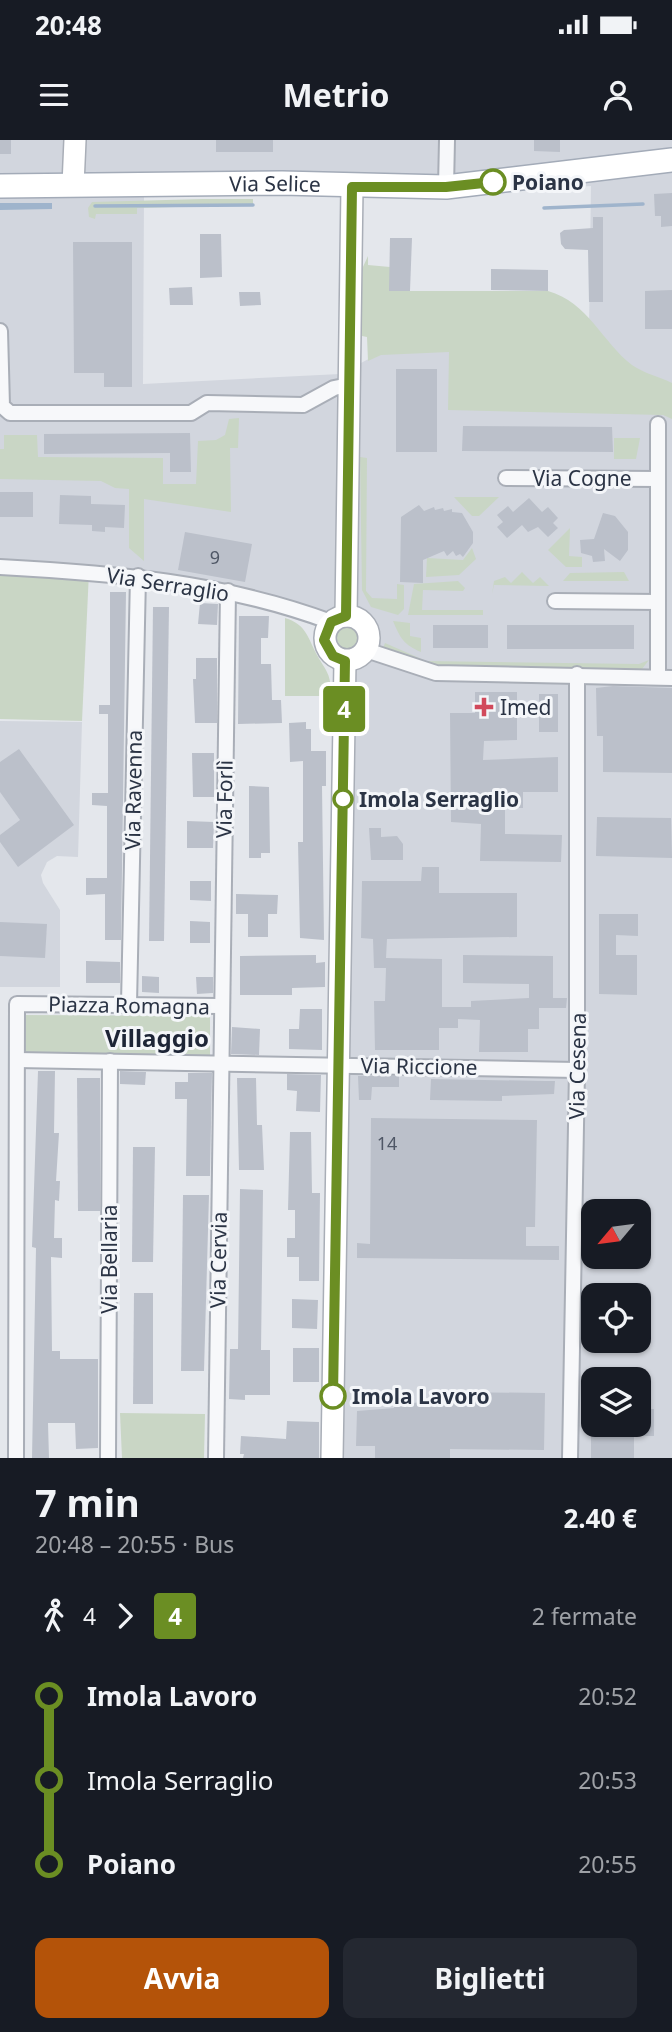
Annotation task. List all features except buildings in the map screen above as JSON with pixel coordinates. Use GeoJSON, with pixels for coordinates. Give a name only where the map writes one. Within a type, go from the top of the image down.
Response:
{"type":"FeatureCollection","features":[{"type":"Feature","properties":{"kind":"main road"},"geometry":{"type":"LineString","coordinates":[[73,186],[75,140]]}},
{"type":"Feature","properties":{"kind":"main road","name":"Via Selice"},"geometry":{"type":"LineString","coordinates":[[0,186],[282,183],[352,187],[446,187],[672,160]]}},
{"type":"Feature","properties":{"kind":"main road"},"geometry":{"type":"LineString","coordinates":[[338,619],[364,624],[369,637],[366,650],[357,658],[345,661],[333,656],[326,646],[325,633],[338,619],[349,385],[352,187]]}},
{"type":"Feature","properties":{"kind":"main road"},"geometry":{"type":"LineString","coordinates":[[332,1458],[345,661]]}},
{"type":"Feature","properties":{"kind":"street"},"geometry":{"type":"LineString","coordinates":[[446,187],[447,140]]}},
{"type":"Feature","properties":{"kind":"street"},"geometry":{"type":"LineString","coordinates":[[0,331],[2,406],[10,413],[191,413],[207,403],[303,405],[334,388],[349,385]]}},
{"type":"Feature","properties":{"kind":"street","name":"Via Cogne"},"geometry":{"type":"LineString","coordinates":[[658,424],[658,602],[665,634],[665,677]]}},
{"type":"Feature","properties":{"kind":"street","name":"Via Cogne"},"geometry":{"type":"LineString","coordinates":[[506,478],[658,479]]}},
{"type":"Feature","properties":{"kind":"street","name":"Via Serraglio"},"geometry":{"type":"LineString","coordinates":[[0,568],[138,576],[228,591],[338,619]]}},
{"type":"Feature","properties":{"kind":"street","name":"Via Ravenna"},"geometry":{"type":"LineString","coordinates":[[129,1004],[138,576]]}},
{"type":"Feature","properties":{"kind":"street","name":"Via Forlì"},"geometry":{"type":"LineString","coordinates":[[220,1006],[228,591]]}},
{"type":"Feature","properties":{"kind":"street"},"geometry":{"type":"LineString","coordinates":[[555,601],[658,602]]}},
{"type":"Feature","properties":{"kind":"street"},"geometry":{"type":"LineString","coordinates":[[366,650],[436,673],[665,677]]}},
{"type":"Feature","properties":{"kind":"street","name":"Via Cesena"},"geometry":{"type":"LineString","coordinates":[[570,1458],[577,1070],[578,674]]}},
{"type":"Feature","properties":{"kind":"street","name":"Piazza Romagna"},"geometry":{"type":"LineString","coordinates":[[17,1060],[17,1004],[129,1004],[220,1006],[220,1062]]}},
{"type":"Feature","properties":{"kind":"street"},"geometry":{"type":"LineString","coordinates":[[16,1458],[17,1060],[220,1062]]}},
{"type":"Feature","properties":{"kind":"street","name":"Via Bellaria"},"geometry":{"type":"LineString","coordinates":[[108,1458],[110,1061]]}},
{"type":"Feature","properties":{"kind":"street","name":"Via Riccione"},"geometry":{"type":"LineString","coordinates":[[220,1062],[577,1070]]}},
{"type":"Feature","properties":{"kind":"street","name":"Via Cervia"},"geometry":{"type":"LineString","coordinates":[[216,1458],[220,1062]]}},
{"type":"Feature","properties":{"kind":"shaded area"},"geometry":{"type":"Polygon","coordinates":[[[0,140],[672,140],[672,1458],[337,1458],[350,857],[349,633],[316,615],[244,592],[0,571],[0,140]],[[591,186],[502,192],[331,189],[144,197],[143,384],[340,374],[380,353],[589,332],[591,186]]]}},
{"type":"Feature","properties":{"kind":"shaded area"},"geometry":{"type":"Polygon","coordinates":[[[0,721],[82,722],[78,857],[57,856],[47,862],[41,875],[60,910],[60,987],[0,987],[0,721]]]}},
{"type":"Feature","properties":{"kind":"green space"},"geometry":{"type":"Polygon","coordinates":[[[253,199],[253,205],[137,208],[137,214],[96,214],[95,219],[89,217],[88,208],[92,202],[253,199]]]}},
{"type":"Feature","properties":{"kind":"green space"},"geometry":{"type":"Polygon","coordinates":[[[368,256],[368,265],[390,267],[390,291],[548,291],[562,296],[584,313],[632,365],[672,383],[672,419],[663,415],[448,410],[449,352],[381,355],[368,361],[367,337],[362,336],[362,269],[368,256]]]}},
{"type":"Feature","properties":{"kind":"green space"},"geometry":{"type":"Polygon","coordinates":[[[239,418],[238,448],[230,448],[231,512],[144,499],[144,561],[129,548],[129,489],[115,488],[101,481],[0,479],[0,449],[4,449],[4,435],[37,435],[38,457],[163,458],[163,484],[196,484],[198,441],[216,440],[225,435],[229,419],[239,418]]]}},
{"type":"Feature","properties":{"kind":"green space"},"geometry":{"type":"Polygon","coordinates":[[[614,438],[640,438],[636,459],[614,459],[614,438]]]}},
{"type":"Feature","properties":{"kind":"green space"},"geometry":{"type":"Polygon","coordinates":[[[360,457],[367,458],[366,591],[372,598],[397,599],[397,584],[404,585],[404,609],[398,615],[371,607],[362,590],[360,457]]]}},
{"type":"Feature","properties":{"kind":"green space"},"geometry":{"type":"Polygon","coordinates":[[[454,497],[499,497],[479,516],[472,516],[454,497]]]}},
{"type":"Feature","properties":{"kind":"green space"},"geometry":{"type":"Polygon","coordinates":[[[570,528],[569,556],[582,557],[582,567],[566,567],[548,550],[570,528]]]}},
{"type":"Feature","properties":{"kind":"green space"},"geometry":{"type":"Polygon","coordinates":[[[472,548],[476,559],[459,575],[426,577],[427,558],[463,560],[472,548]]]}},
{"type":"Feature","properties":{"kind":"green space"},"geometry":{"type":"Polygon","coordinates":[[[0,571],[89,572],[82,721],[0,719],[0,571]]]}},
{"type":"Feature","properties":{"kind":"green space"},"geometry":{"type":"Polygon","coordinates":[[[522,572],[533,583],[540,577],[549,586],[494,585],[492,594],[494,581],[505,577],[511,583],[522,572]]]}},
{"type":"Feature","properties":{"kind":"green space"},"geometry":{"type":"Polygon","coordinates":[[[624,572],[629,581],[563,581],[570,573],[624,572]]]}},
{"type":"Feature","properties":{"kind":"green space"},"geometry":{"type":"Polygon","coordinates":[[[458,581],[465,588],[463,591],[423,590],[422,610],[483,610],[483,615],[408,615],[414,584],[458,581]]]}},
{"type":"Feature","properties":{"kind":"green space"},"geometry":{"type":"Polygon","coordinates":[[[285,618],[298,624],[306,632],[328,674],[331,696],[285,696],[285,618]]]}},
{"type":"Feature","properties":{"kind":"green space"},"geometry":{"type":"Polygon","coordinates":[[[393,621],[410,623],[410,636],[421,638],[421,652],[403,640],[393,621]]]}},
{"type":"Feature","properties":{"kind":"green space"},"geometry":{"type":"Polygon","coordinates":[[[347,627],[355,630],[358,638],[355,646],[347,649],[339,646],[336,638],[339,630],[347,627]]]}},
{"type":"Feature","properties":{"kind":"green space"},"geometry":{"type":"Polygon","coordinates":[[[385,643],[426,661],[639,664],[649,660],[642,669],[438,667],[383,648],[385,643]]]}},
{"type":"Feature","properties":{"kind":"green space"},"geometry":{"type":"Polygon","coordinates":[[[23,1015],[210,1016],[210,1057],[23,1055],[23,1015]]]}},
{"type":"Feature","properties":{"kind":"green space"},"geometry":{"type":"Polygon","coordinates":[[[120,1413],[205,1414],[204,1458],[122,1458],[120,1413]]]}},
{"type":"Feature","properties":{"kind":"water"},"geometry":{"type":"Polygon","coordinates":[[[0,203],[52,203],[52,209],[0,210],[0,203]]]}},
{"type":"Feature","properties":{"kind":"waterway"},"geometry":{"type":"LineString","coordinates":[[544,208],[643,204]]}},
{"type":"Feature","properties":{"kind":"waterway"},"geometry":{"type":"LineString","coordinates":[[95,206],[253,205]]}},
{"type":"Feature","properties":{"kind":"bus line","name":"4"},"geometry":{"type":"LineString","coordinates":[[333,1396],[345,661],[333,656],[324,640],[331,622],[346,616],[352,187],[446,187],[493,182]]}},
{"type":"Feature","properties":{"kind":"place","name":"Poiano"},"geometry":{"type":"Point","coordinates":[493,182]}},
{"type":"Feature","properties":{"kind":"place","name":"Imed"},"geometry":{"type":"Point","coordinates":[484,707]}},
{"type":"Feature","properties":{"kind":"place","name":"Imola Serraglio"},"geometry":{"type":"Point","coordinates":[343,799]}},
{"type":"Feature","properties":{"kind":"place","name":"Imola Lavoro"},"geometry":{"type":"Point","coordinates":[333,1396]}},
{"type":"Feature","properties":{"kind":"district","name":"Villaggio"},"geometry":{"type":"Point","coordinates":[157,1037]}}]}
